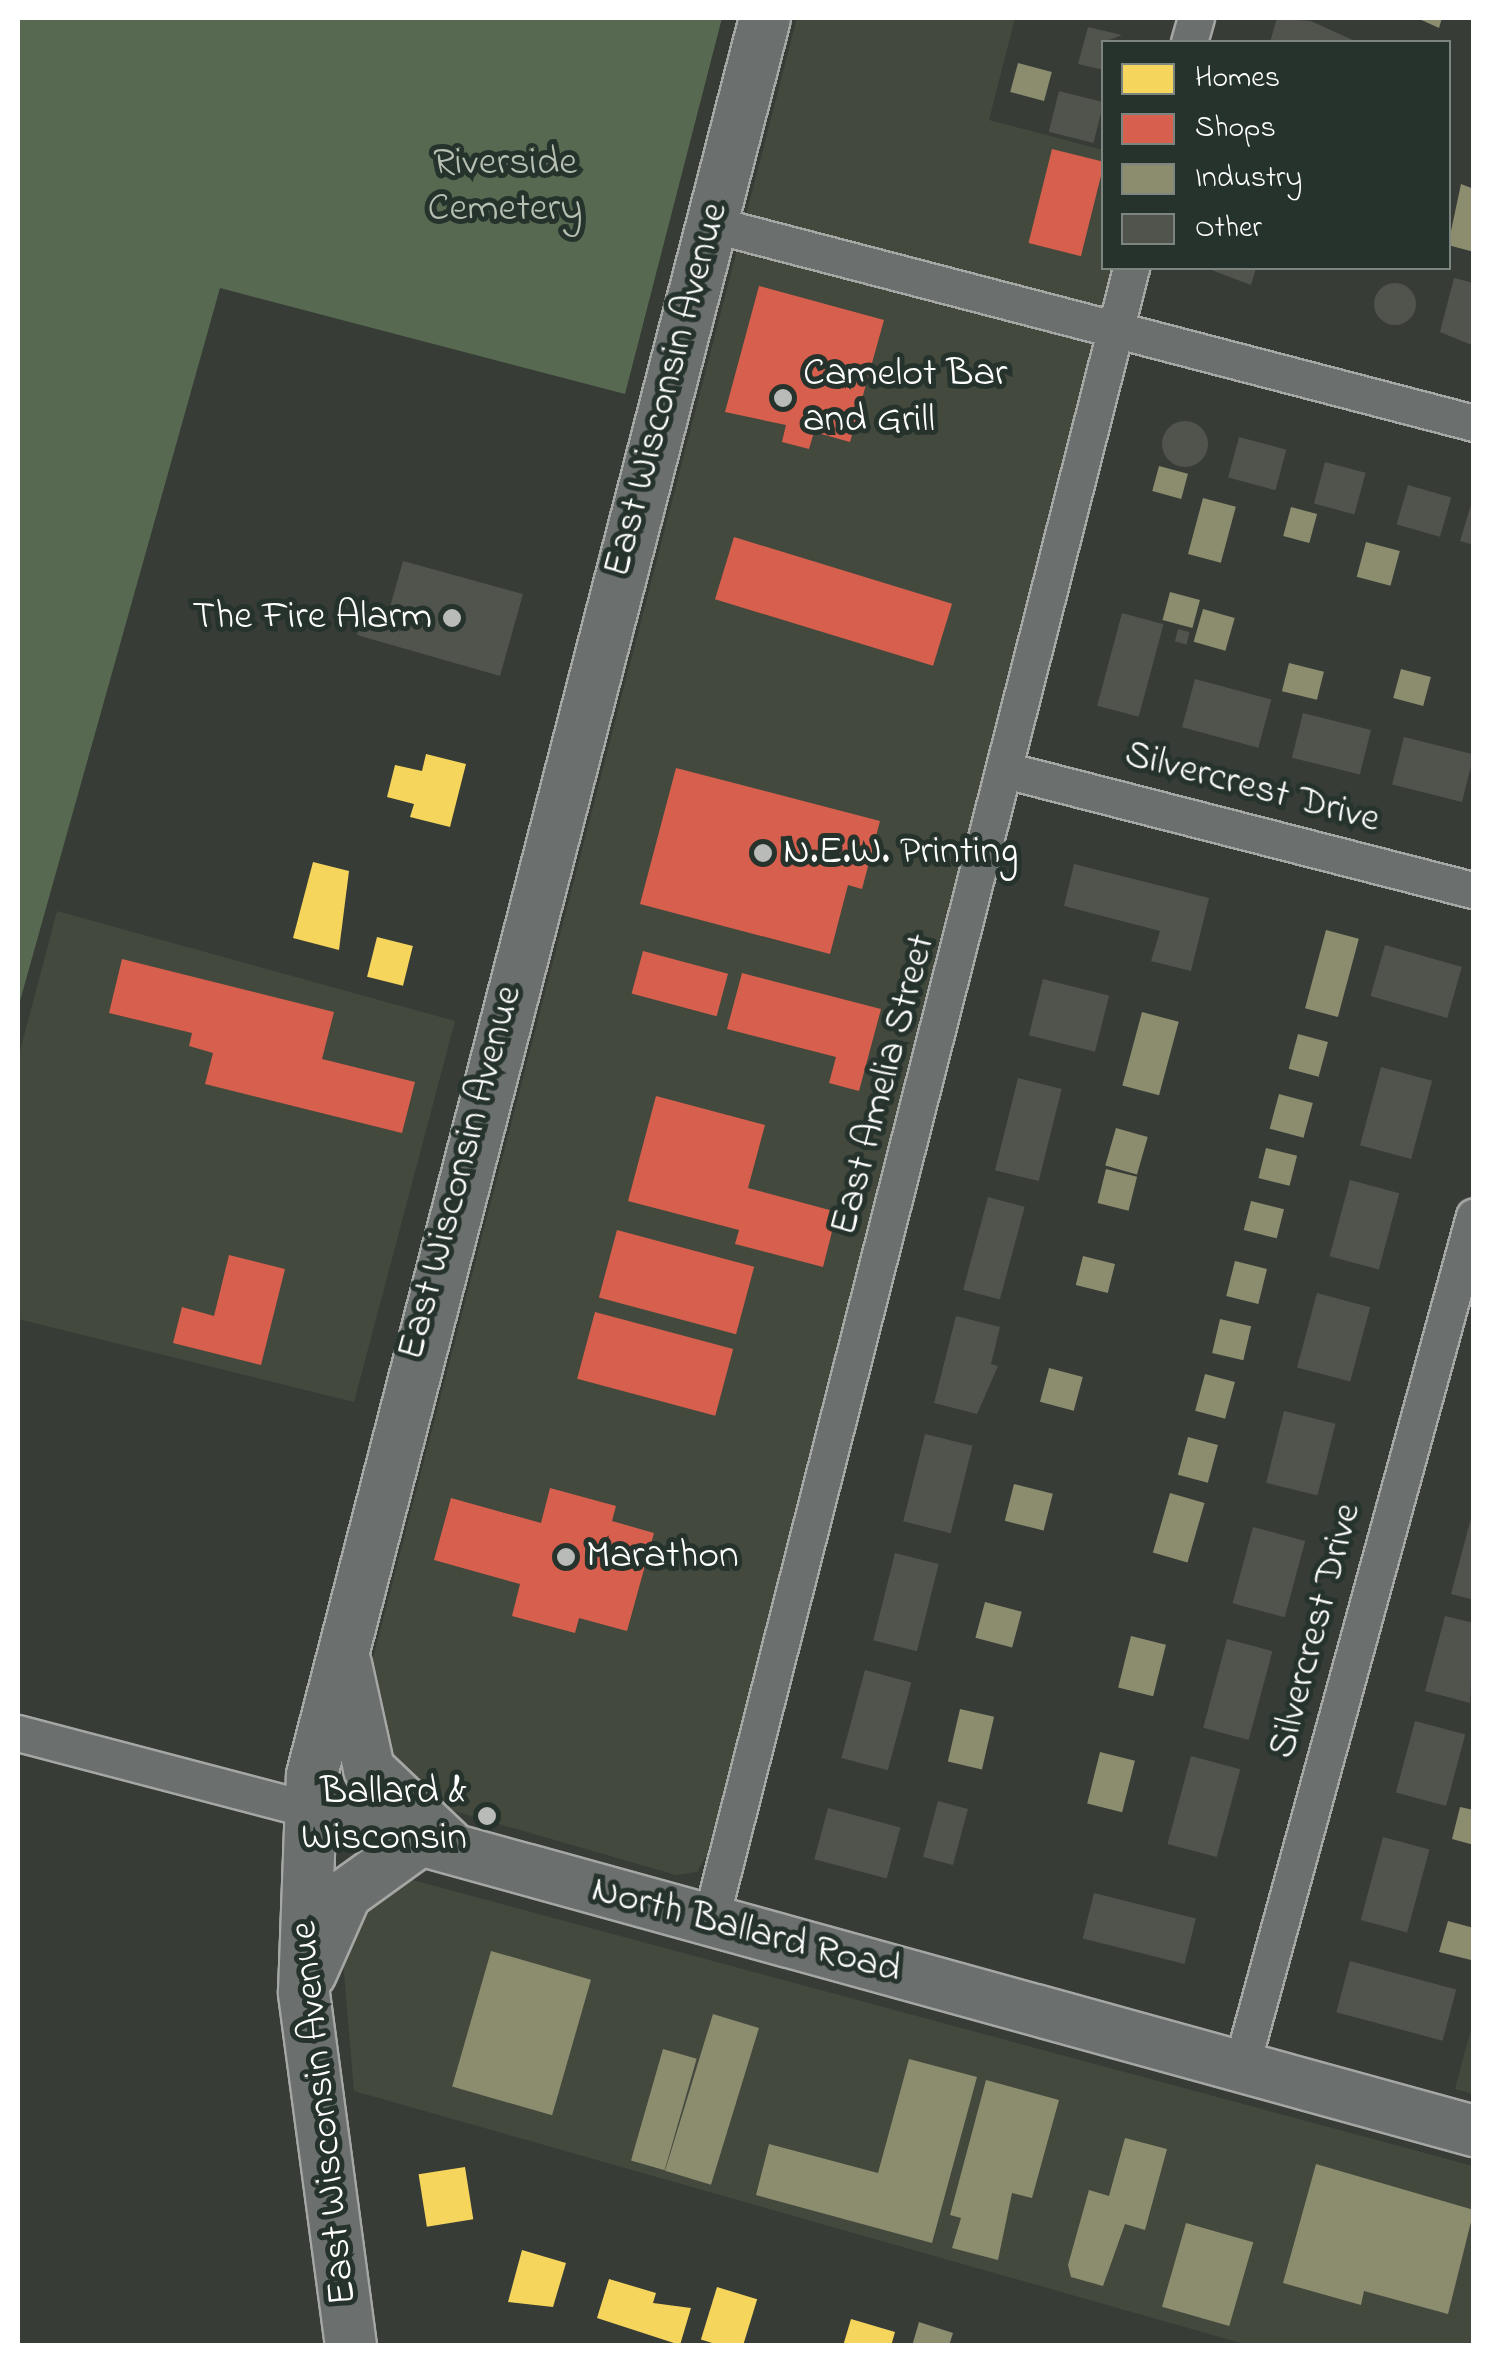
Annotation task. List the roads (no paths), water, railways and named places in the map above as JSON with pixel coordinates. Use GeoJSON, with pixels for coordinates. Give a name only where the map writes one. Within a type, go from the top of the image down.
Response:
{"type":"FeatureCollection","features":[{"type":"Feature","properties":{"kind":"main road","name":"East Wisconsin Avenue"},"geometry":{"type":"LineString","coordinates":[[351,2346],[304,1992],[307,1809],[343,1637],[765,18]]}},
{"type":"Feature","properties":{"kind":"main road"},"geometry":{"type":"LineString","coordinates":[[304,1992],[339,1902],[438,1845],[369,1769],[343,1637]]}},
{"type":"Feature","properties":{"kind":"main road","name":"North Ballard Road"},"geometry":{"type":"LineString","coordinates":[[307,1809],[1474,2132]]}},
{"type":"Feature","properties":{"kind":"street"},"geometry":{"type":"LineString","coordinates":[[710,224],[1474,423]]}},
{"type":"Feature","properties":{"kind":"street","name":"East Amelia Street"},"geometry":{"type":"LineString","coordinates":[[710,1922],[1009,771],[1131,270]]}},
{"type":"Feature","properties":{"kind":"street","name":"Silvercrest Drive"},"geometry":{"type":"LineString","coordinates":[[1009,771],[1474,890]]}},
{"type":"Feature","properties":{"kind":"street","name":"Silvercrest Drive"},"geometry":{"type":"LineString","coordinates":[[1240,2067],[1464,1284],[1474,1216]]}},
{"type":"Feature","properties":{"kind":"street","name":"North Ballard Road"},"geometry":{"type":"LineString","coordinates":[[18,1734],[307,1809]]}},
{"type":"Feature","properties":{"kind":"place","name":"Camelot Bar and Grill"},"geometry":{"type":"Point","coordinates":[783,398]}},
{"type":"Feature","properties":{"kind":"place","name":"The Fire Alarm"},"geometry":{"type":"Point","coordinates":[452,618]}},
{"type":"Feature","properties":{"kind":"place","name":"N.E.W. Printing"},"geometry":{"type":"Point","coordinates":[763,853]}},
{"type":"Feature","properties":{"kind":"place","name":"Marathon"},"geometry":{"type":"Point","coordinates":[566,1557]}},
{"type":"Feature","properties":{"kind":"place","name":"Ballard & Wisconsin"},"geometry":{"type":"Point","coordinates":[487,1816]}},
{"type":"Feature","properties":{"kind":"park label","name":"Riverside Cemetery"},"geometry":{"type":"Point","coordinates":[505,187]}}]}
